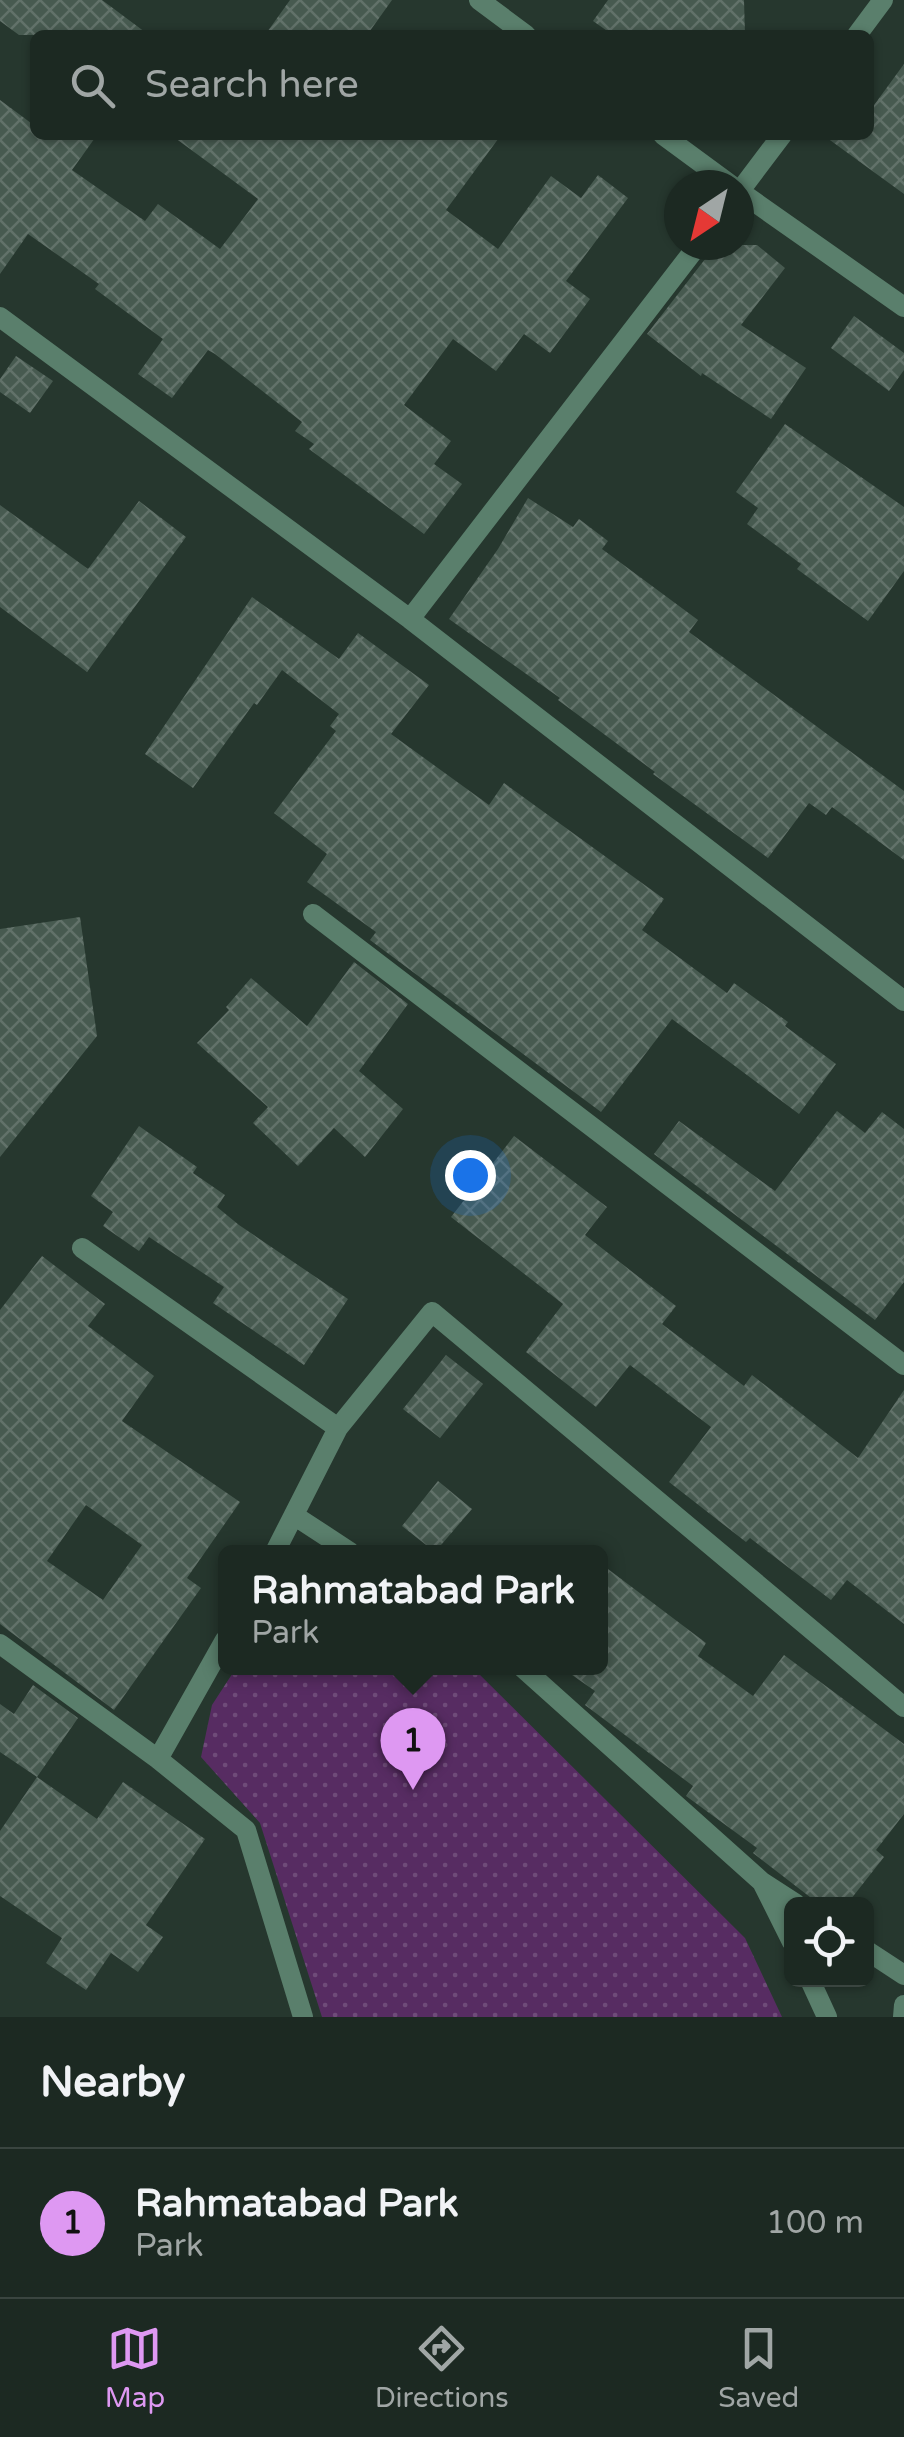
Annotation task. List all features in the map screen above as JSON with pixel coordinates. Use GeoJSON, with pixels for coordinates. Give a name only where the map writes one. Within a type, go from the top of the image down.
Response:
{"type":"FeatureCollection","features":[{"type":"Feature","properties":{"kind":"street"},"geometry":{"type":"LineString","coordinates":[[478,0],[519,30]]}},
{"type":"Feature","properties":{"kind":"street"},"geometry":{"type":"LineString","coordinates":[[860,30],[883,0]]}},
{"type":"Feature","properties":{"kind":"street"},"geometry":{"type":"LineString","coordinates":[[670,140],[711,170]]}},
{"type":"Feature","properties":{"kind":"street"},"geometry":{"type":"LineString","coordinates":[[754,171],[778,140]]}},
{"type":"Feature","properties":{"kind":"street"},"geometry":{"type":"LineString","coordinates":[[754,202],[904,307]]}},
{"type":"Feature","properties":{"kind":"street"},"geometry":{"type":"LineString","coordinates":[[410,620],[686,260]]}},
{"type":"Feature","properties":{"kind":"street"},"geometry":{"type":"LineString","coordinates":[[0,317],[410,620],[904,1000]]}},
{"type":"Feature","properties":{"kind":"street"},"geometry":{"type":"LineString","coordinates":[[312,914],[904,1364]]}},
{"type":"Feature","properties":{"kind":"street"},"geometry":{"type":"LineString","coordinates":[[82,1248],[338,1428]]}},
{"type":"Feature","properties":{"kind":"street"},"geometry":{"type":"LineString","coordinates":[[279,1545],[338,1428],[432,1312],[904,1707]]}},
{"type":"Feature","properties":{"kind":"street"},"geometry":{"type":"LineString","coordinates":[[296,1516],[340,1545]]}},
{"type":"Feature","properties":{"kind":"street"},"geometry":{"type":"LineString","coordinates":[[0,1644],[158,1759],[246,1830],[303,2017]]}},
{"type":"Feature","properties":{"kind":"street"},"geometry":{"type":"LineString","coordinates":[[158,1759],[218,1654]]}},
{"type":"Feature","properties":{"kind":"street"},"geometry":{"type":"LineString","coordinates":[[531,1675],[762,1882],[785,1897]]}},
{"type":"Feature","properties":{"kind":"street"},"geometry":{"type":"LineString","coordinates":[[762,1882],[784,1926]]}},
{"type":"Feature","properties":{"kind":"street"},"geometry":{"type":"LineString","coordinates":[[874,1955],[904,1975]]}},
{"type":"Feature","properties":{"kind":"street"},"geometry":{"type":"LineString","coordinates":[[813,1987],[826,2017]]}},
{"type":"Feature","properties":{"kind":"street"},"geometry":{"type":"LineString","coordinates":[[904,2006],[904,2017]]}},
{"type":"Feature","properties":{"kind":"shaded area"},"geometry":{"type":"Polygon","coordinates":[[[231,1675],[480,1675],[745,1938],[782,2017],[322,2017],[260,1823],[201,1757],[212,1705],[231,1675]]]}},
{"type":"Feature","properties":{"kind":"building"},"geometry":{"type":"Polygon","coordinates":[[[0,0],[102,0],[142,30],[30,30],[30,35],[19,35],[0,21],[0,0]]]}},
{"type":"Feature","properties":{"kind":"building"},"geometry":{"type":"Polygon","coordinates":[[[290,0],[392,0],[371,30],[269,30],[290,0]]]}},
{"type":"Feature","properties":{"kind":"building"},"geometry":{"type":"Polygon","coordinates":[[[608,0],[744,0],[745,30],[606,30],[593,21],[608,0]]]}},
{"type":"Feature","properties":{"kind":"building"},"geometry":{"type":"Polygon","coordinates":[[[904,64],[904,194],[830,140],[874,140],[874,105],[904,64]]]}},
{"type":"Feature","properties":{"kind":"building"},"geometry":{"type":"Polygon","coordinates":[[[0,100],[30,122],[30,140],[93,140],[72,170],[145,221],[158,204],[220,249],[258,199],[178,140],[497,140],[446,210],[498,249],[551,176],[581,198],[598,175],[628,198],[566,281],[590,299],[550,353],[524,334],[496,371],[453,339],[404,405],[451,441],[434,464],[462,484],[424,534],[309,449],[314,444],[295,431],[302,422],[208,350],[172,398],[138,374],[163,339],[95,289],[99,284],[28,234],[0,274],[0,100]]]}},
{"type":"Feature","properties":{"kind":"building"},"geometry":{"type":"Polygon","coordinates":[[[757,245],[785,268],[741,325],[806,368],[771,419],[702,373],[701,376],[647,334],[704,260],[754,260],[757,245]]]}},
{"type":"Feature","properties":{"kind":"building"},"geometry":{"type":"Polygon","coordinates":[[[854,316],[904,353],[904,370],[889,391],[831,348],[854,316]]]}},
{"type":"Feature","properties":{"kind":"building"},"geometry":{"type":"Polygon","coordinates":[[[16,356],[53,381],[30,413],[0,392],[0,379],[16,356]]]}},
{"type":"Feature","properties":{"kind":"building"},"geometry":{"type":"Polygon","coordinates":[[[785,424],[904,507],[904,571],[868,621],[797,569],[801,564],[747,524],[758,508],[736,492],[785,424]]]}},
{"type":"Feature","properties":{"kind":"building"},"geometry":{"type":"Polygon","coordinates":[[[528,498],[573,527],[579,519],[608,541],[602,549],[698,620],[689,632],[904,791],[904,860],[832,807],[826,815],[809,803],[768,858],[653,774],[560,698],[449,619],[528,498]]]}},
{"type":"Feature","properties":{"kind":"building"},"geometry":{"type":"Polygon","coordinates":[[[139,501],[186,537],[87,672],[0,607],[0,505],[88,569],[139,501]]]}},
{"type":"Feature","properties":{"kind":"building"},"geometry":{"type":"Polygon","coordinates":[[[252,597],[339,659],[358,633],[429,685],[391,734],[489,805],[504,783],[664,899],[642,930],[727,993],[734,983],[788,1022],[785,1026],[836,1064],[799,1114],[672,1019],[601,1112],[370,940],[376,932],[307,882],[327,854],[274,813],[336,731],[330,726],[339,714],[282,670],[193,788],[145,754],[252,597]]]}},
{"type":"Feature","properties":{"kind":"building"},"geometry":{"type":"Polygon","coordinates":[[[80,917],[97,1036],[0,1157],[0,929],[80,917]]]}},
{"type":"Feature","properties":{"kind":"building"},"geometry":{"type":"Polygon","coordinates":[[[354,962],[408,1004],[359,1071],[403,1109],[365,1157],[334,1128],[298,1166],[253,1123],[268,1107],[197,1043],[229,1010],[226,1007],[251,978],[307,1026],[354,962]]]}},
{"type":"Feature","properties":{"kind":"building"},"geometry":{"type":"Polygon","coordinates":[[[837,1111],[865,1133],[882,1112],[904,1129],[904,1282],[875,1320],[654,1154],[679,1121],[775,1191],[837,1111]]]}},
{"type":"Feature","properties":{"kind":"building"},"geometry":{"type":"Polygon","coordinates":[[[139,1126],[197,1167],[193,1173],[225,1195],[217,1207],[348,1299],[304,1365],[213,1303],[224,1287],[149,1237],[139,1251],[103,1226],[113,1212],[91,1196],[139,1126]]]}},
{"type":"Feature","properties":{"kind":"building"},"geometry":{"type":"Polygon","coordinates":[[[514,1136],[607,1207],[585,1235],[676,1306],[662,1324],[744,1386],[752,1375],[858,1458],[904,1390],[904,1624],[847,1580],[831,1600],[750,1538],[746,1542],[669,1482],[711,1427],[630,1365],[596,1407],[526,1352],[563,1304],[451,1217],[514,1136]]]}},
{"type":"Feature","properties":{"kind":"building"},"geometry":{"type":"Polygon","coordinates":[[[42,1256],[105,1304],[88,1326],[154,1376],[122,1421],[240,1502],[187,1578],[201,1588],[114,1710],[0,1624],[0,1310],[42,1256]],[[86,1505],[47,1561],[103,1600],[142,1545],[86,1505]]]}},
{"type":"Feature","properties":{"kind":"building"},"geometry":{"type":"Polygon","coordinates":[[[446,1355],[483,1384],[440,1438],[403,1409],[446,1355]]]}},
{"type":"Feature","properties":{"kind":"building"},"geometry":{"type":"Polygon","coordinates":[[[438,1481],[472,1509],[441,1545],[426,1545],[402,1526],[438,1481]]]}},
{"type":"Feature","properties":{"kind":"building"},"geometry":{"type":"Polygon","coordinates":[[[608,1569],[706,1643],[698,1656],[753,1696],[784,1655],[904,1744],[904,1814],[876,1850],[884,1857],[853,1897],[810,1897],[753,1853],[757,1848],[686,1796],[693,1786],[585,1705],[595,1691],[572,1675],[608,1675],[608,1569]]]}},
{"type":"Feature","properties":{"kind":"building"},"geometry":{"type":"Polygon","coordinates":[[[33,1685],[78,1718],[37,1777],[0,1752],[0,1704],[14,1714],[33,1685]]]}},
{"type":"Feature","properties":{"kind":"building"},"geometry":{"type":"Polygon","coordinates":[[[37,1777],[97,1819],[123,1782],[205,1839],[146,1925],[163,1937],[138,1972],[111,1953],[86,1990],[46,1963],[62,1938],[0,1896],[0,1831],[37,1777]]]}},
{"type":"Feature","properties":{"kind":"place","name":"Rahmatabad Park"},"geometry":{"type":"Point","coordinates":[413,1790]}}]}
